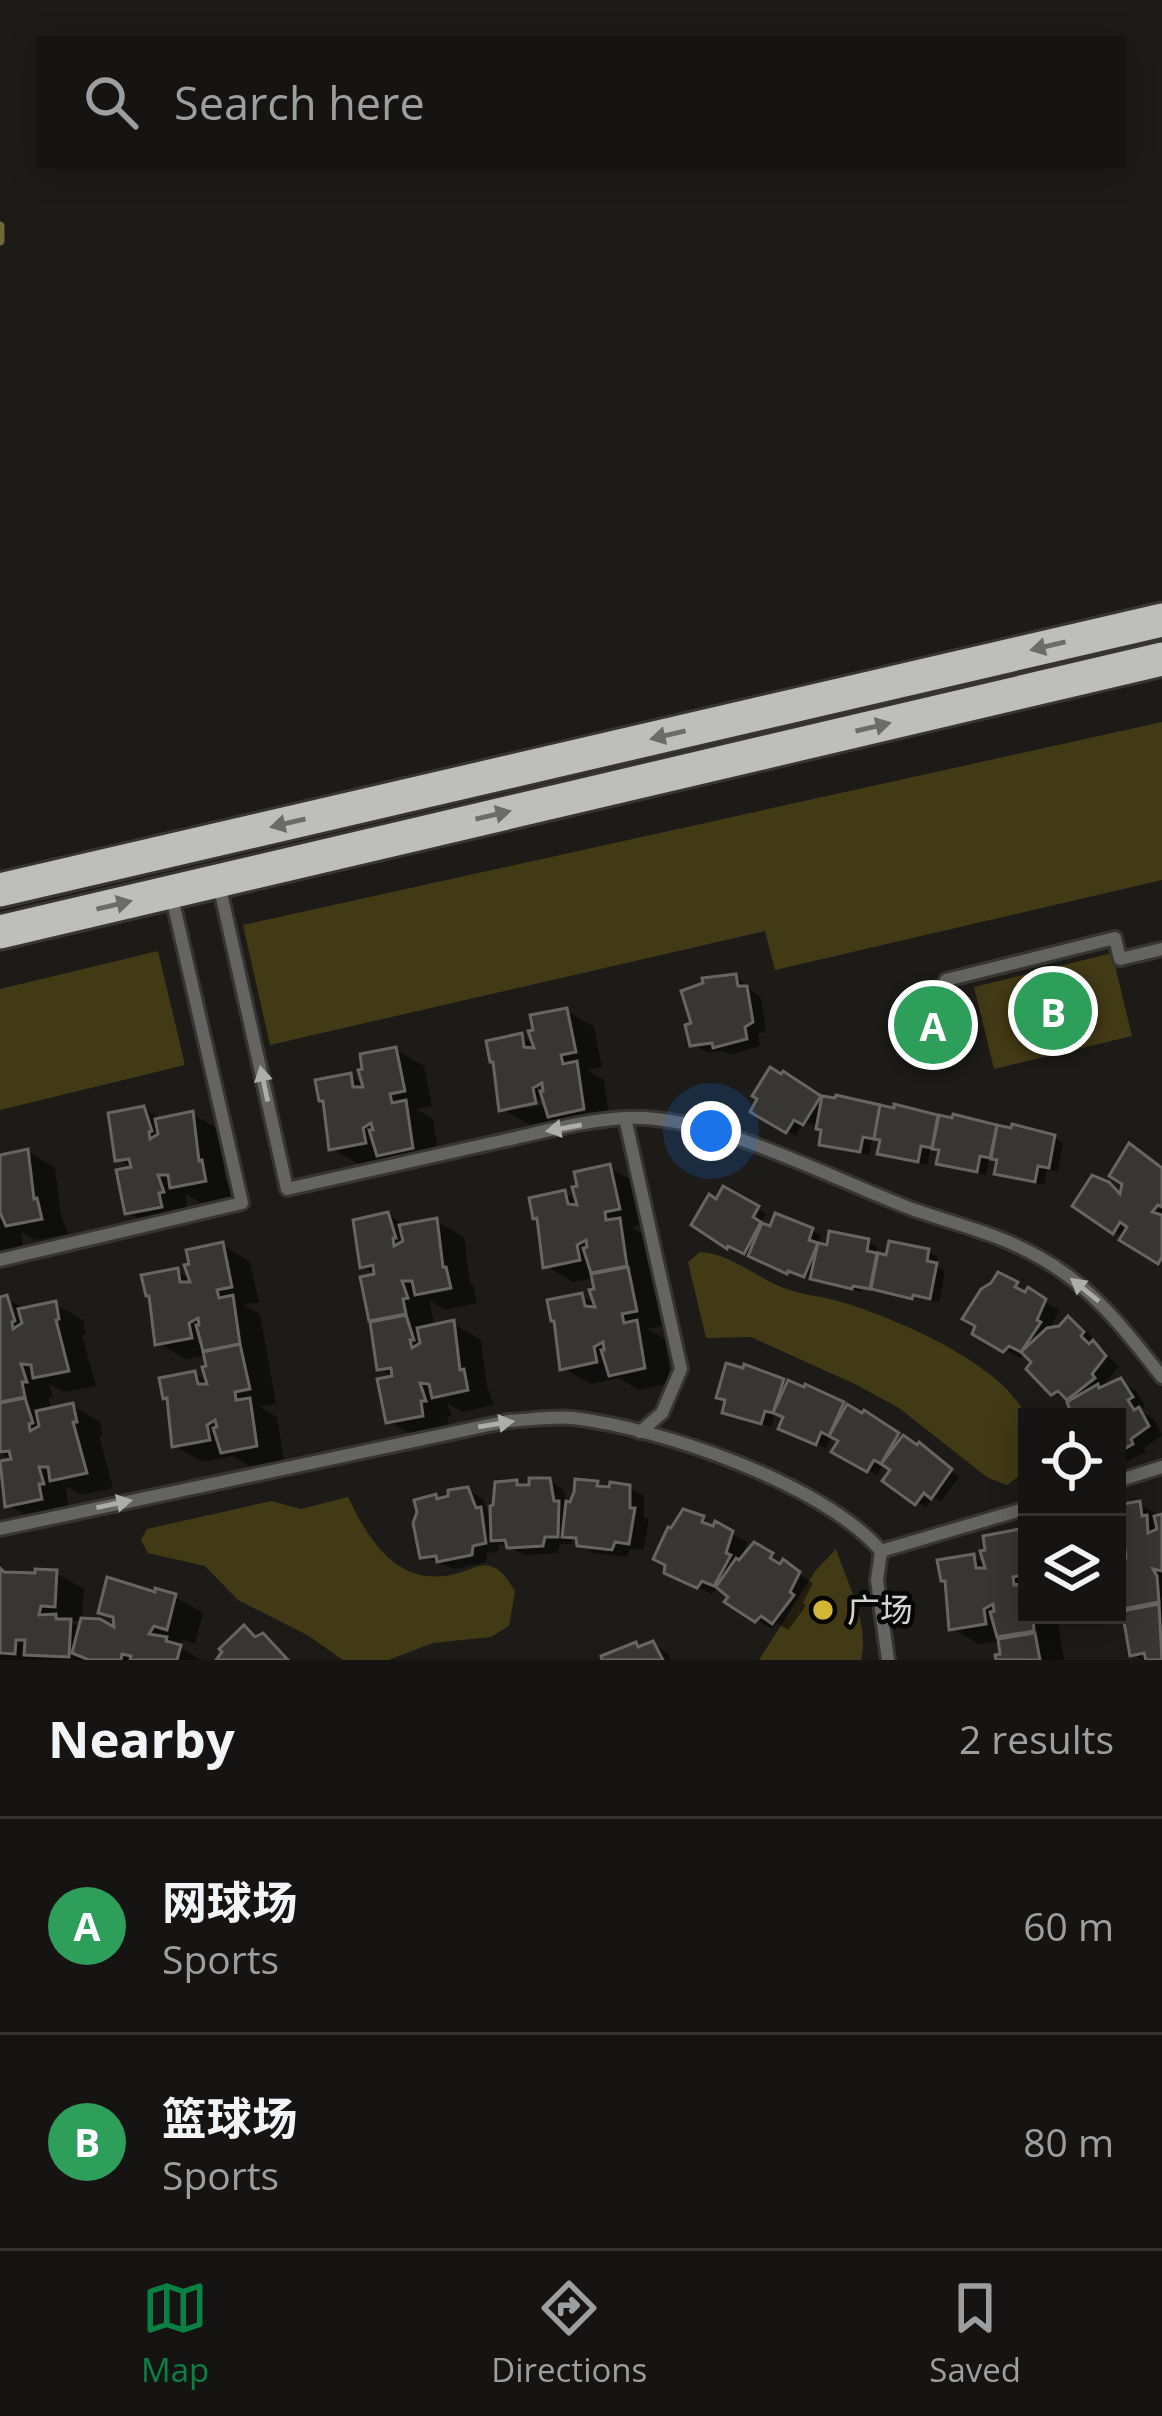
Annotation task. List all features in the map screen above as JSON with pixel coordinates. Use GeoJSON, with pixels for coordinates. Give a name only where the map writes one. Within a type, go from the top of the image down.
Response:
{"type":"FeatureCollection","features":[{"type":"Feature","properties":{"kind":"highway"},"geometry":{"type":"LineString","coordinates":[[0,890],[1162,620]]}},
{"type":"Feature","properties":{"kind":"highway"},"geometry":{"type":"LineString","coordinates":[[0,932],[1162,659]]}},
{"type":"Feature","properties":{"kind":"lane"},"geometry":{"type":"LineString","coordinates":[[218,880],[287,1189],[550,1130],[625,1118],[660,1119],[735,1140],[976,1228],[1040,1257],[1114,1314],[1162,1377]]}},
{"type":"Feature","properties":{"kind":"lane"},"geometry":{"type":"LineString","coordinates":[[0,1260],[242,1204],[171,892]]}},
{"type":"Feature","properties":{"kind":"lane"},"geometry":{"type":"LineString","coordinates":[[949,997],[946,980],[1115,938],[1120,959],[1162,950]]}},
{"type":"Feature","properties":{"kind":"lane"},"geometry":{"type":"LineString","coordinates":[[625,1118],[681,1370],[662,1413],[640,1432]]}},
{"type":"Feature","properties":{"kind":"lane"},"geometry":{"type":"LineString","coordinates":[[0,1529],[508,1420],[570,1417],[640,1432],[777,1480],[865,1532],[881,1551],[877,1580],[888,1660]]}},
{"type":"Feature","properties":{"kind":"lane"},"geometry":{"type":"LineString","coordinates":[[1126,1478],[1162,1468]]}},
{"type":"Feature","properties":{"kind":"lane"},"geometry":{"type":"LineString","coordinates":[[881,1551],[1018,1511]]}},
{"type":"Feature","properties":{"kind":"shaded area"},"geometry":{"type":"Polygon","coordinates":[[[1162,722],[1162,880],[775,970],[765,931],[270,1045],[243,925],[1162,722]]]}},
{"type":"Feature","properties":{"kind":"shaded area"},"geometry":{"type":"Polygon","coordinates":[[[158,951],[185,1065],[0,1110],[0,989],[158,951]]]}},
{"type":"Feature","properties":{"kind":"shaded area"},"geometry":{"type":"Polygon","coordinates":[[[1112,953],[1132,1036],[994,1069],[974,987],[1112,953]]]}},
{"type":"Feature","properties":{"kind":"shaded area"},"geometry":{"type":"Polygon","coordinates":[[[965,995],[975,1039],[901,1056],[891,1012],[965,995]]]}},
{"type":"Feature","properties":{"kind":"shaded area"},"geometry":{"type":"Polygon","coordinates":[[[700,1252],[711,1253],[784,1288],[886,1318],[970,1360],[1021,1408],[1018,1477],[1007,1485],[988,1478],[899,1408],[751,1337],[706,1338],[688,1262],[700,1252]]]}},
{"type":"Feature","properties":{"kind":"shaded area"},"geometry":{"type":"Polygon","coordinates":[[[348,1497],[378,1546],[405,1569],[440,1576],[483,1565],[500,1571],[515,1591],[509,1626],[491,1637],[433,1643],[388,1660],[343,1660],[309,1636],[238,1600],[205,1566],[148,1553],[141,1540],[147,1529],[271,1501],[301,1509],[348,1497]]]}},
{"type":"Feature","properties":{"kind":"shaded area","name":"广场"},"geometry":{"type":"Polygon","coordinates":[[[836,1549],[860,1618],[861,1660],[759,1660],[816,1570],[836,1549]]]}},
{"type":"Feature","properties":{"kind":"building"},"geometry":{"type":"Polygon","coordinates":[[[736,974],[738,986],[747,986],[753,1022],[745,1027],[747,1039],[713,1048],[712,1043],[690,1046],[685,1025],[691,1023],[681,991],[703,983],[702,978],[736,974]]]}},
{"type":"Feature","properties":{"kind":"building"},"geometry":{"type":"Polygon","coordinates":[[[567,1008],[576,1052],[561,1055],[563,1064],[577,1061],[584,1109],[548,1117],[542,1083],[533,1088],[536,1103],[499,1111],[486,1041],[522,1033],[524,1047],[534,1048],[528,1031],[533,1030],[530,1015],[567,1008]]]}},
{"type":"Feature","properties":{"kind":"building"},"geometry":{"type":"Polygon","coordinates":[[[396,1047],[405,1091],[390,1094],[392,1103],[406,1100],[413,1148],[377,1156],[371,1123],[363,1128],[366,1143],[329,1150],[323,1101],[319,1101],[315,1080],[351,1073],[353,1087],[363,1087],[360,1054],[396,1047]]]}},
{"type":"Feature","properties":{"kind":"building"},"geometry":{"type":"Polygon","coordinates":[[[770,1067],[821,1096],[803,1125],[794,1120],[786,1133],[750,1112],[757,1099],[752,1096],[770,1067]]]}},
{"type":"Feature","properties":{"kind":"building"},"geometry":{"type":"Polygon","coordinates":[[[822,1096],[880,1105],[874,1139],[863,1137],[860,1152],[819,1145],[821,1130],[816,1129],[822,1096]]]}},
{"type":"Feature","properties":{"kind":"building"},"geometry":{"type":"Polygon","coordinates":[[[894,1104],[938,1115],[932,1148],[921,1146],[918,1162],[877,1154],[880,1140],[874,1139],[880,1105],[894,1108],[894,1104]]]}},
{"type":"Feature","properties":{"kind":"building"},"geometry":{"type":"Polygon","coordinates":[[[144,1106],[150,1139],[158,1134],[155,1119],[193,1111],[206,1181],[170,1188],[168,1175],[158,1175],[164,1192],[159,1193],[162,1207],[125,1214],[116,1170],[131,1167],[129,1159],[115,1161],[108,1113],[144,1106]]]}},
{"type":"Feature","properties":{"kind":"building"},"geometry":{"type":"Polygon","coordinates":[[[953,1114],[997,1125],[990,1158],[980,1156],[977,1172],[936,1164],[939,1150],[932,1149],[939,1115],[952,1118],[953,1114]]]}},
{"type":"Feature","properties":{"kind":"building"},"geometry":{"type":"Polygon","coordinates":[[[1012,1124],[1055,1135],[1049,1168],[1038,1166],[1035,1182],[994,1174],[997,1160],[991,1159],[997,1125],[1011,1128],[1012,1124]]]}},
{"type":"Feature","properties":{"kind":"building"},"geometry":{"type":"Polygon","coordinates":[[[1129,1143],[1162,1168],[1162,1207],[1152,1212],[1162,1215],[1158,1264],[1119,1240],[1127,1227],[1120,1222],[1113,1234],[1072,1206],[1092,1175],[1109,1182],[1120,1194],[1122,1184],[1109,1176],[1129,1143]]]}},
{"type":"Feature","properties":{"kind":"building"},"geometry":{"type":"Polygon","coordinates":[[[28,1149],[34,1199],[42,1219],[6,1226],[0,1213],[0,1155],[28,1149]]]}},
{"type":"Feature","properties":{"kind":"building"},"geometry":{"type":"Polygon","coordinates":[[[610,1164],[620,1209],[605,1212],[606,1220],[620,1218],[627,1266],[591,1273],[583,1248],[586,1240],[577,1245],[580,1260],[543,1268],[537,1218],[533,1219],[529,1198],[565,1190],[568,1204],[577,1205],[574,1172],[610,1164]]]}},
{"type":"Feature","properties":{"kind":"building"},"geometry":{"type":"Polygon","coordinates":[[[723,1186],[759,1206],[753,1217],[761,1222],[744,1254],[727,1249],[691,1225],[709,1194],[716,1199],[723,1186]]]}},
{"type":"Feature","properties":{"kind":"building"},"geometry":{"type":"Polygon","coordinates":[[[388,1212],[394,1246],[403,1241],[399,1225],[437,1218],[443,1267],[451,1288],[415,1295],[412,1281],[402,1281],[408,1298],[403,1299],[406,1314],[369,1321],[360,1277],[374,1274],[373,1265],[360,1268],[353,1220],[388,1212]]]}},
{"type":"Feature","properties":{"kind":"building"},"geometry":{"type":"Polygon","coordinates":[[[775,1213],[813,1228],[809,1240],[818,1243],[804,1277],[748,1256],[762,1223],[770,1226],[775,1213]]]}},
{"type":"Feature","properties":{"kind":"building"},"geometry":{"type":"Polygon","coordinates":[[[829,1231],[869,1239],[867,1251],[877,1253],[870,1289],[810,1279],[818,1243],[827,1245],[829,1231]]]}},
{"type":"Feature","properties":{"kind":"building"},"geometry":{"type":"Polygon","coordinates":[[[889,1241],[929,1249],[927,1261],[937,1263],[930,1299],[871,1289],[878,1253],[886,1255],[889,1241]]]}},
{"type":"Feature","properties":{"kind":"building"},"geometry":{"type":"Polygon","coordinates":[[[223,1242],[232,1287],[217,1290],[219,1298],[233,1295],[240,1344],[203,1351],[198,1318],[189,1323],[192,1338],[155,1345],[149,1296],[141,1275],[178,1268],[180,1282],[190,1282],[184,1265],[189,1264],[186,1250],[223,1242]]]}},
{"type":"Feature","properties":{"kind":"building"},"geometry":{"type":"Polygon","coordinates":[[[628,1267],[637,1311],[622,1314],[624,1323],[637,1320],[645,1368],[609,1376],[603,1342],[594,1347],[597,1362],[560,1370],[547,1300],[582,1293],[585,1306],[595,1307],[589,1290],[594,1289],[591,1274],[628,1267]]]}},
{"type":"Feature","properties":{"kind":"building"},"geometry":{"type":"Polygon","coordinates":[[[998,1272],[1018,1282],[1015,1287],[1025,1292],[1028,1287],[1046,1299],[1037,1320],[1041,1322],[1021,1352],[1009,1346],[1003,1352],[972,1334],[975,1326],[962,1319],[998,1272]]]}},
{"type":"Feature","properties":{"kind":"building"},"geometry":{"type":"Polygon","coordinates":[[[7,1295],[13,1329],[22,1323],[18,1309],[56,1301],[69,1371],[33,1378],[31,1365],[21,1364],[27,1382],[22,1382],[25,1397],[0,1402],[0,1297],[7,1295]]]}},
{"type":"Feature","properties":{"kind":"building"},"geometry":{"type":"Polygon","coordinates":[[[406,1315],[412,1348],[420,1343],[417,1328],[454,1320],[460,1370],[464,1369],[468,1390],[432,1398],[429,1384],[420,1383],[426,1401],[421,1401],[423,1416],[386,1423],[377,1379],[392,1376],[391,1368],[377,1370],[370,1322],[406,1315]]]}},
{"type":"Feature","properties":{"kind":"building"},"geometry":{"type":"Polygon","coordinates":[[[1068,1316],[1084,1332],[1081,1336],[1089,1344],[1093,1340],[1106,1356],[1092,1374],[1095,1378],[1067,1400],[1058,1391],[1051,1395],[1026,1369],[1031,1362],[1021,1352],[1068,1316]]]}},
{"type":"Feature","properties":{"kind":"building"},"geometry":{"type":"Polygon","coordinates":[[[240,1344],[250,1389],[235,1392],[236,1400],[250,1398],[257,1446],[221,1453],[215,1420],[207,1425],[210,1440],[172,1447],[167,1398],[163,1399],[159,1378],[195,1371],[198,1384],[207,1384],[203,1352],[240,1344]]]}},
{"type":"Feature","properties":{"kind":"building"},"geometry":{"type":"Polygon","coordinates":[[[726,1363],[743,1368],[744,1364],[784,1379],[773,1413],[765,1411],[761,1424],[722,1413],[725,1400],[716,1398],[726,1363]]]}},
{"type":"Feature","properties":{"kind":"building"},"geometry":{"type":"Polygon","coordinates":[[[1121,1378],[1133,1397],[1128,1400],[1134,1410],[1139,1407],[1149,1426],[1126,1448],[1126,1408],[1069,1408],[1067,1402],[1098,1384],[1099,1388],[1121,1378]]]}},
{"type":"Feature","properties":{"kind":"building"},"geometry":{"type":"Polygon","coordinates":[[[788,1380],[844,1402],[829,1436],[821,1432],[816,1445],[778,1429],[783,1417],[773,1413],[788,1380]]]}},
{"type":"Feature","properties":{"kind":"building"},"geometry":{"type":"Polygon","coordinates":[[[25,1398],[33,1423],[30,1431],[39,1426],[36,1411],[73,1403],[77,1422],[73,1422],[87,1473],[50,1481],[48,1467],[39,1467],[42,1499],[5,1507],[0,1461],[11,1459],[9,1451],[0,1452],[0,1403],[25,1398]]]}},
{"type":"Feature","properties":{"kind":"building"},"geometry":{"type":"Polygon","coordinates":[[[847,1404],[899,1433],[881,1464],[874,1460],[867,1472],[831,1452],[838,1441],[829,1436],[847,1404]]]}},
{"type":"Feature","properties":{"kind":"building"},"geometry":{"type":"Polygon","coordinates":[[[903,1435],[952,1469],[931,1499],[924,1493],[915,1505],[882,1481],[890,1470],[881,1464],[903,1435]]]}},
{"type":"Feature","properties":{"kind":"building"},"geometry":{"type":"Polygon","coordinates":[[[529,1478],[550,1478],[554,1501],[559,1501],[558,1537],[545,1537],[543,1546],[507,1548],[505,1540],[491,1541],[495,1482],[517,1480],[517,1485],[529,1485],[529,1478]]]}},
{"type":"Feature","properties":{"kind":"building"},"geometry":{"type":"Polygon","coordinates":[[[575,1479],[598,1481],[597,1486],[609,1487],[610,1482],[630,1485],[630,1508],[635,1508],[629,1544],[615,1542],[612,1550],[577,1546],[576,1538],[562,1537],[566,1501],[570,1502],[575,1479]]]}},
{"type":"Feature","properties":{"kind":"building"},"geometry":{"type":"Polygon","coordinates":[[[468,1487],[476,1508],[481,1507],[486,1543],[473,1546],[472,1555],[437,1562],[436,1556],[420,1558],[414,1500],[436,1494],[437,1499],[448,1496],[448,1490],[468,1487]]]}},
{"type":"Feature","properties":{"kind":"building"},"geometry":{"type":"Polygon","coordinates":[[[1140,1501],[1148,1533],[1157,1529],[1154,1516],[1162,1514],[1162,1571],[1153,1569],[1159,1602],[1126,1608],[1126,1516],[1126,1503],[1140,1501]]]}},
{"type":"Feature","properties":{"kind":"building"},"geometry":{"type":"Polygon","coordinates":[[[683,1509],[704,1516],[702,1522],[713,1526],[715,1521],[733,1531],[726,1553],[731,1555],[714,1586],[702,1581],[697,1588],[664,1573],[665,1565],[653,1559],[668,1527],[683,1509]]]}},
{"type":"Feature","properties":{"kind":"building"},"geometry":{"type":"Polygon","coordinates":[[[1018,1529],[1018,1576],[1013,1577],[1014,1585],[1018,1584],[1018,1624],[1034,1624],[1034,1631],[997,1637],[990,1612],[993,1604],[984,1609],[986,1624],[949,1630],[945,1581],[941,1581],[937,1560],[974,1554],[976,1568],[985,1568],[980,1551],[985,1550],[983,1536],[1018,1529]]]}},
{"type":"Feature","properties":{"kind":"building"},"geometry":{"type":"Polygon","coordinates":[[[754,1542],[773,1553],[770,1558],[780,1564],[783,1559],[800,1572],[790,1592],[794,1595],[772,1624],[761,1616],[755,1622],[724,1602],[728,1597],[716,1587],[754,1542]]]}},
{"type":"Feature","properties":{"kind":"building"},"geometry":{"type":"Polygon","coordinates":[[[0,1568],[4,1572],[57,1570],[55,1607],[41,1606],[39,1615],[71,1619],[69,1657],[24,1655],[25,1640],[16,1640],[15,1654],[0,1653],[0,1568]]]}},
{"type":"Feature","properties":{"kind":"building"},"geometry":{"type":"Polygon","coordinates":[[[107,1577],[176,1594],[167,1630],[154,1626],[149,1634],[181,1645],[177,1660],[130,1660],[131,1656],[122,1654],[121,1660],[89,1660],[72,1653],[81,1618],[100,1619],[114,1627],[113,1617],[98,1613],[107,1577]]]}},
{"type":"Feature","properties":{"kind":"building"},"geometry":{"type":"Polygon","coordinates":[[[1159,1604],[1162,1660],[1146,1660],[1144,1653],[1130,1656],[1126,1610],[1159,1604]]]}},
{"type":"Feature","properties":{"kind":"building"},"geometry":{"type":"Polygon","coordinates":[[[244,1625],[255,1637],[263,1633],[288,1660],[216,1660],[222,1652],[219,1649],[244,1625]]]}},
{"type":"Feature","properties":{"kind":"building"},"geometry":{"type":"Polygon","coordinates":[[[1035,1633],[1040,1660],[996,1660],[998,1639],[1035,1633]]]}},
{"type":"Feature","properties":{"kind":"building"},"geometry":{"type":"Polygon","coordinates":[[[653,1641],[663,1660],[602,1660],[601,1656],[636,1642],[638,1647],[653,1641]]]}},
{"type":"Feature","properties":{"kind":"waterway"},"geometry":{"type":"LineString","coordinates":[[0,226],[0,241]]}},
{"type":"Feature","properties":{"kind":"place","name":"篮球场"},"geometry":{"type":"Point","coordinates":[1053,1011]}},
{"type":"Feature","properties":{"kind":"place","name":"网球场"},"geometry":{"type":"Point","coordinates":[933,1025]}},
{"type":"Feature","properties":{"kind":"place","name":"广场"},"geometry":{"type":"Point","coordinates":[823,1610]}}]}
